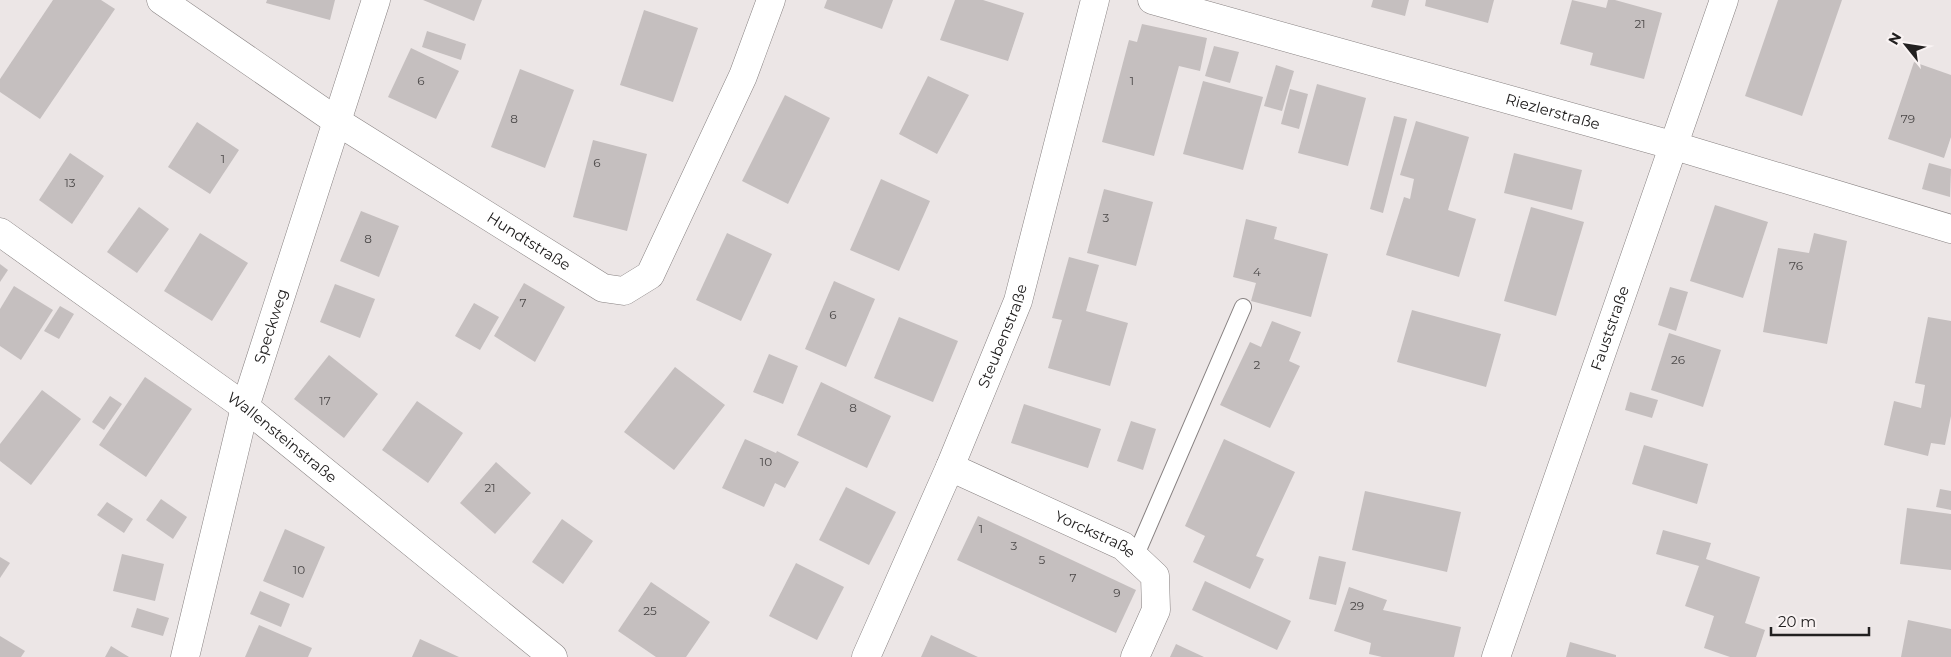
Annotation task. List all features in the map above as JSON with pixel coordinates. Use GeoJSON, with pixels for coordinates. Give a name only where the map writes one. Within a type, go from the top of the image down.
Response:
{"type":"FeatureCollection","features":[{"type":"Feature","properties":{"kind":"street","name":"Hundtstraße"},"geometry":{"type":"LineString","coordinates":[[161,0],[338,122],[603,288],[624,291],[650,275],[743,76],[771,0]]}},
{"type":"Feature","properties":{"kind":"street","name":"Speckweg"},"geometry":{"type":"LineString","coordinates":[[185,657],[245,407],[376,0]]}},
{"type":"Feature","properties":{"kind":"street","name":"Steubenstraße"},"geometry":{"type":"LineString","coordinates":[[866,657],[950,467],[1018,302],[1095,0]]}},
{"type":"Feature","properties":{"kind":"street","name":"Riezlerstraße"},"geometry":{"type":"LineString","coordinates":[[1152,0],[1675,146],[1951,229]]}},
{"type":"Feature","properties":{"kind":"street","name":"Fauststraße"},"geometry":{"type":"LineString","coordinates":[[1496,657],[1675,146],[1724,0]]}},
{"type":"Feature","properties":{"kind":"street","name":"Wallensteinstraße"},"geometry":{"type":"LineString","coordinates":[[0,232],[245,407],[553,657]]}},
{"type":"Feature","properties":{"kind":"street","name":"Yorckstraße"},"geometry":{"type":"LineString","coordinates":[[950,467],[1123,546],[1155,576],[1156,610],[1135,657]]}},
{"type":"Feature","properties":{"kind":"lane"},"geometry":{"type":"LineString","coordinates":[[1134,557],[1243,307]]}},
{"type":"Feature","properties":{"kind":"building"},"geometry":{"type":"Polygon","coordinates":[[[53,0],[101,0],[115,9],[40,119],[0,92],[0,79],[53,0]]]}},
{"type":"Feature","properties":{"kind":"building"},"geometry":{"type":"Polygon","coordinates":[[[267,0],[335,0],[330,20],[266,3],[267,0]]]}},
{"type":"Feature","properties":{"kind":"building"},"geometry":{"type":"Polygon","coordinates":[[[423,0],[482,0],[474,21],[423,0]]]}},
{"type":"Feature","properties":{"kind":"building"},"geometry":{"type":"Polygon","coordinates":[[[827,0],[893,0],[882,29],[824,8],[827,0]]]}},
{"type":"Feature","properties":{"kind":"building"},"geometry":{"type":"Polygon","coordinates":[[[955,0],[983,0],[1024,13],[1008,61],[940,40],[955,0]]]}},
{"type":"Feature","properties":{"kind":"building"},"geometry":{"type":"Polygon","coordinates":[[[1373,0],[1409,0],[1405,16],[1371,7],[1373,0]]]}},
{"type":"Feature","properties":{"kind":"building"},"geometry":{"type":"Polygon","coordinates":[[[1426,0],[1494,0],[1488,23],[1425,6],[1426,0]]]}},
{"type":"Feature","properties":{"kind":"building"},"geometry":{"type":"Polygon","coordinates":[[[1572,0],[1606,8],[1608,0],[1615,0],[1662,13],[1644,79],[1590,65],[1593,53],[1560,44],[1572,0]]]}},
{"type":"Feature","properties":{"kind":"building"},"geometry":{"type":"Polygon","coordinates":[[[1778,0],[1842,0],[1802,116],[1745,96],[1778,0]]]}},
{"type":"Feature","properties":{"kind":"building"},"geometry":{"type":"Polygon","coordinates":[[[644,10],[698,28],[673,102],[620,85],[644,10]]]}},
{"type":"Feature","properties":{"kind":"building"},"geometry":{"type":"Polygon","coordinates":[[[1142,24],[1207,38],[1200,71],[1179,66],[1154,156],[1102,142],[1129,40],[1137,42],[1142,24]]]}},
{"type":"Feature","properties":{"kind":"building"},"geometry":{"type":"Polygon","coordinates":[[[427,31],[466,44],[461,60],[422,47],[427,31]]]}},
{"type":"Feature","properties":{"kind":"building"},"geometry":{"type":"Polygon","coordinates":[[[1214,46],[1239,52],[1230,83],[1205,76],[1214,46]]]}},
{"type":"Feature","properties":{"kind":"building"},"geometry":{"type":"Polygon","coordinates":[[[411,48],[459,71],[436,119],[388,97],[411,48]]]}},
{"type":"Feature","properties":{"kind":"building"},"geometry":{"type":"Polygon","coordinates":[[[1914,62],[1951,75],[1951,137],[1944,158],[1888,139],[1914,62]]]}},
{"type":"Feature","properties":{"kind":"building"},"geometry":{"type":"Polygon","coordinates":[[[1276,65],[1294,71],[1282,111],[1264,106],[1276,65]]]}},
{"type":"Feature","properties":{"kind":"building"},"geometry":{"type":"Polygon","coordinates":[[[520,69],[574,90],[545,168],[491,147],[520,69]]]}},
{"type":"Feature","properties":{"kind":"building"},"geometry":{"type":"Polygon","coordinates":[[[928,76],[969,95],[937,154],[899,134],[928,76]]]}},
{"type":"Feature","properties":{"kind":"building"},"geometry":{"type":"Polygon","coordinates":[[[1203,81],[1263,97],[1243,170],[1183,154],[1203,81]]]}},
{"type":"Feature","properties":{"kind":"building"},"geometry":{"type":"Polygon","coordinates":[[[1317,84],[1366,98],[1348,166],[1298,153],[1317,84]]]}},
{"type":"Feature","properties":{"kind":"building"},"geometry":{"type":"Polygon","coordinates":[[[1290,89],[1308,94],[1299,129],[1281,124],[1290,89]]]}},
{"type":"Feature","properties":{"kind":"building"},"geometry":{"type":"Polygon","coordinates":[[[785,95],[830,118],[788,204],[742,181],[785,95]]]}},
{"type":"Feature","properties":{"kind":"building"},"geometry":{"type":"Polygon","coordinates":[[[1394,116],[1407,119],[1383,213],[1370,209],[1394,116]]]}},
{"type":"Feature","properties":{"kind":"building"},"geometry":{"type":"Polygon","coordinates":[[[1416,121],[1469,137],[1448,210],[1476,219],[1459,277],[1386,255],[1404,197],[1410,199],[1414,179],[1400,175],[1416,121]]]}},
{"type":"Feature","properties":{"kind":"building"},"geometry":{"type":"Polygon","coordinates":[[[197,122],[239,150],[210,194],[168,167],[197,122]]]}},
{"type":"Feature","properties":{"kind":"building"},"geometry":{"type":"Polygon","coordinates":[[[593,140],[647,154],[627,231],[573,217],[593,140]]]}},
{"type":"Feature","properties":{"kind":"building"},"geometry":{"type":"Polygon","coordinates":[[[70,153],[104,176],[72,224],[39,200],[70,153]]]}},
{"type":"Feature","properties":{"kind":"building"},"geometry":{"type":"Polygon","coordinates":[[[1514,153],[1582,170],[1572,210],[1504,193],[1514,153]]]}},
{"type":"Feature","properties":{"kind":"building"},"geometry":{"type":"Polygon","coordinates":[[[1929,163],[1951,169],[1950,197],[1922,189],[1929,163]]]}},
{"type":"Feature","properties":{"kind":"building"},"geometry":{"type":"Polygon","coordinates":[[[881,179],[930,201],[899,271],[850,250],[881,179]]]}},
{"type":"Feature","properties":{"kind":"building"},"geometry":{"type":"Polygon","coordinates":[[[1104,189],[1153,202],[1136,266],[1087,253],[1104,189]]]}},
{"type":"Feature","properties":{"kind":"building"},"geometry":{"type":"Polygon","coordinates":[[[1715,205],[1768,222],[1743,298],[1690,281],[1715,205]]]}},
{"type":"Feature","properties":{"kind":"building"},"geometry":{"type":"Polygon","coordinates":[[[139,207],[169,229],[137,273],[107,252],[139,207]]]}},
{"type":"Feature","properties":{"kind":"building"},"geometry":{"type":"Polygon","coordinates":[[[1531,207],[1584,222],[1556,316],[1504,301],[1531,207]]]}},
{"type":"Feature","properties":{"kind":"building"},"geometry":{"type":"Polygon","coordinates":[[[361,211],[399,226],[379,277],[340,261],[361,211]]]}},
{"type":"Feature","properties":{"kind":"building"},"geometry":{"type":"Polygon","coordinates":[[[1246,219],[1277,227],[1274,239],[1328,254],[1311,317],[1251,301],[1256,283],[1233,277],[1246,219]]]}},
{"type":"Feature","properties":{"kind":"building"},"geometry":{"type":"Polygon","coordinates":[[[200,233],[248,263],[212,321],[164,291],[200,233]]]}},
{"type":"Feature","properties":{"kind":"building"},"geometry":{"type":"Polygon","coordinates":[[[727,233],[772,254],[741,321],[696,300],[727,233]]]}},
{"type":"Feature","properties":{"kind":"building"},"geometry":{"type":"Polygon","coordinates":[[[1814,233],[1847,241],[1827,344],[1763,332],[1778,248],[1809,253],[1814,233]]]}},
{"type":"Feature","properties":{"kind":"building"},"geometry":{"type":"Polygon","coordinates":[[[1069,257],[1099,265],[1086,311],[1128,323],[1110,386],[1048,368],[1062,320],[1052,318],[1069,257]]]}},
{"type":"Feature","properties":{"kind":"building"},"geometry":{"type":"Polygon","coordinates":[[[0,264],[8,270],[0,282],[0,264]]]}},
{"type":"Feature","properties":{"kind":"building"},"geometry":{"type":"Polygon","coordinates":[[[834,281],[875,299],[846,367],[805,349],[834,281]]]}},
{"type":"Feature","properties":{"kind":"building"},"geometry":{"type":"Polygon","coordinates":[[[524,283],[565,307],[535,362],[494,336],[524,283]]]}},
{"type":"Feature","properties":{"kind":"building"},"geometry":{"type":"Polygon","coordinates":[[[335,284],[375,299],[360,338],[320,322],[335,284]]]}},
{"type":"Feature","properties":{"kind":"building"},"geometry":{"type":"Polygon","coordinates":[[[14,286],[53,310],[21,360],[0,346],[0,309],[14,286]]]}},
{"type":"Feature","properties":{"kind":"building"},"geometry":{"type":"Polygon","coordinates":[[[1670,287],[1688,292],[1676,331],[1658,325],[1670,287]]]}},
{"type":"Feature","properties":{"kind":"building"},"geometry":{"type":"Polygon","coordinates":[[[474,303],[499,317],[480,350],[455,336],[474,303]]]}},
{"type":"Feature","properties":{"kind":"building"},"geometry":{"type":"Polygon","coordinates":[[[60,306],[74,314],[59,339],[44,331],[60,306]]]}},
{"type":"Feature","properties":{"kind":"building"},"geometry":{"type":"Polygon","coordinates":[[[1412,310],[1501,334],[1486,387],[1397,362],[1412,310]]]}},
{"type":"Feature","properties":{"kind":"building"},"geometry":{"type":"Polygon","coordinates":[[[899,317],[958,341],[933,402],[874,378],[899,317]]]}},
{"type":"Feature","properties":{"kind":"building"},"geometry":{"type":"Polygon","coordinates":[[[1928,317],[1951,321],[1951,416],[1945,445],[1931,443],[1928,456],[1884,445],[1894,401],[1921,408],[1925,385],[1915,383],[1928,317]]]}},
{"type":"Feature","properties":{"kind":"building"},"geometry":{"type":"Polygon","coordinates":[[[1272,321],[1301,332],[1289,361],[1300,366],[1270,428],[1220,405],[1250,342],[1261,347],[1272,321]]]}},
{"type":"Feature","properties":{"kind":"building"},"geometry":{"type":"Polygon","coordinates":[[[1669,333],[1721,350],[1703,407],[1651,390],[1669,333]]]}},
{"type":"Feature","properties":{"kind":"building"},"geometry":{"type":"Polygon","coordinates":[[[769,354],[798,366],[783,404],[753,392],[769,354]]]}},
{"type":"Feature","properties":{"kind":"building"},"geometry":{"type":"Polygon","coordinates":[[[329,355],[378,394],[344,438],[294,399],[329,355]]]}},
{"type":"Feature","properties":{"kind":"building"},"geometry":{"type":"Polygon","coordinates":[[[675,367],[725,405],[674,470],[624,432],[675,367]]]}},
{"type":"Feature","properties":{"kind":"building"},"geometry":{"type":"Polygon","coordinates":[[[145,377],[192,409],[146,477],[99,445],[145,377]]]}},
{"type":"Feature","properties":{"kind":"building"},"geometry":{"type":"Polygon","coordinates":[[[821,382],[891,416],[867,468],[797,435],[821,382]]]}},
{"type":"Feature","properties":{"kind":"building"},"geometry":{"type":"Polygon","coordinates":[[[42,390],[81,419],[31,485],[0,461],[0,444],[42,390]]]}},
{"type":"Feature","properties":{"kind":"building"},"geometry":{"type":"Polygon","coordinates":[[[1630,392],[1658,400],[1652,418],[1625,410],[1630,392]]]}},
{"type":"Feature","properties":{"kind":"building"},"geometry":{"type":"Polygon","coordinates":[[[110,396],[122,404],[104,430],[92,422],[110,396]]]}},
{"type":"Feature","properties":{"kind":"building"},"geometry":{"type":"Polygon","coordinates":[[[417,401],[463,433],[428,483],[382,450],[417,401]]]}},
{"type":"Feature","properties":{"kind":"building"},"geometry":{"type":"Polygon","coordinates":[[[1024,404],[1101,429],[1088,468],[1011,443],[1024,404]]]}},
{"type":"Feature","properties":{"kind":"building"},"geometry":{"type":"Polygon","coordinates":[[[1131,421],[1156,429],[1143,470],[1117,461],[1131,421]]]}},
{"type":"Feature","properties":{"kind":"building"},"geometry":{"type":"Polygon","coordinates":[[[745,439],[799,462],[785,488],[775,483],[764,507],[722,488],[745,439]]]}},
{"type":"Feature","properties":{"kind":"building"},"geometry":{"type":"Polygon","coordinates":[[[1224,439],[1295,472],[1256,556],[1264,559],[1250,589],[1193,562],[1205,536],[1185,526],[1224,439]]]}},
{"type":"Feature","properties":{"kind":"building"},"geometry":{"type":"Polygon","coordinates":[[[1644,445],[1708,464],[1697,504],[1632,484],[1644,445]]]}},
{"type":"Feature","properties":{"kind":"building"},"geometry":{"type":"Polygon","coordinates":[[[496,462],[531,493],[495,534],[460,503],[496,462]]]}},
{"type":"Feature","properties":{"kind":"building"},"geometry":{"type":"Polygon","coordinates":[[[846,487],[896,512],[869,565],[819,540],[846,487]]]}},
{"type":"Feature","properties":{"kind":"building"},"geometry":{"type":"Polygon","coordinates":[[[1940,489],[1951,491],[1951,510],[1936,507],[1940,489]]]}},
{"type":"Feature","properties":{"kind":"building"},"geometry":{"type":"Polygon","coordinates":[[[1365,491],[1461,512],[1447,572],[1352,550],[1365,491]]]}},
{"type":"Feature","properties":{"kind":"building"},"geometry":{"type":"Polygon","coordinates":[[[161,499],[187,517],[173,539],[146,520],[161,499]]]}},
{"type":"Feature","properties":{"kind":"building"},"geometry":{"type":"Polygon","coordinates":[[[107,502],[133,519],[124,533],[97,515],[107,502]]]}},
{"type":"Feature","properties":{"kind":"building"},"geometry":{"type":"Polygon","coordinates":[[[1907,508],[1951,514],[1951,570],[1900,564],[1907,508]]]}},
{"type":"Feature","properties":{"kind":"building"},"geometry":{"type":"Polygon","coordinates":[[[978,516],[1136,590],[1116,633],[957,560],[978,516]]]}},
{"type":"Feature","properties":{"kind":"building"},"geometry":{"type":"Polygon","coordinates":[[[562,519],[593,541],[563,584],[532,562],[562,519]]]}},
{"type":"Feature","properties":{"kind":"building"},"geometry":{"type":"Polygon","coordinates":[[[285,529],[325,547],[303,598],[263,581],[285,529]]]}},
{"type":"Feature","properties":{"kind":"building"},"geometry":{"type":"Polygon","coordinates":[[[1663,530],[1711,543],[1706,559],[1760,577],[1745,623],[1765,630],[1756,657],[1730,657],[1704,648],[1714,616],[1685,606],[1699,566],[1656,554],[1663,530]]]}},
{"type":"Feature","properties":{"kind":"building"},"geometry":{"type":"Polygon","coordinates":[[[122,554],[164,564],[155,601],[113,591],[122,554]]]}},
{"type":"Feature","properties":{"kind":"building"},"geometry":{"type":"Polygon","coordinates":[[[1319,556],[1346,562],[1336,605],[1309,599],[1319,556]]]}},
{"type":"Feature","properties":{"kind":"building"},"geometry":{"type":"Polygon","coordinates":[[[0,557],[10,563],[0,578],[0,557]]]}},
{"type":"Feature","properties":{"kind":"building"},"geometry":{"type":"Polygon","coordinates":[[[796,563],[844,587],[817,640],[769,616],[796,563]]]}},
{"type":"Feature","properties":{"kind":"building"},"geometry":{"type":"Polygon","coordinates":[[[1205,581],[1291,621],[1277,650],[1192,610],[1205,581]]]}},
{"type":"Feature","properties":{"kind":"building"},"geometry":{"type":"Polygon","coordinates":[[[651,582],[710,622],[686,657],[656,657],[618,631],[651,582]]]}},
{"type":"Feature","properties":{"kind":"building"},"geometry":{"type":"Polygon","coordinates":[[[1349,587],[1387,600],[1383,610],[1461,627],[1454,657],[1382,657],[1369,654],[1371,643],[1334,631],[1349,587]]]}},
{"type":"Feature","properties":{"kind":"building"},"geometry":{"type":"Polygon","coordinates":[[[260,591],[290,604],[281,627],[250,614],[260,591]]]}},
{"type":"Feature","properties":{"kind":"building"},"geometry":{"type":"Polygon","coordinates":[[[137,608],[169,618],[163,636],[131,627],[137,608]]]}},
{"type":"Feature","properties":{"kind":"building"},"geometry":{"type":"Polygon","coordinates":[[[1908,620],[1951,629],[1951,657],[1901,657],[1908,620]]]}},
{"type":"Feature","properties":{"kind":"building"},"geometry":{"type":"Polygon","coordinates":[[[259,625],[312,648],[308,657],[245,657],[259,625]]]}},
{"type":"Feature","properties":{"kind":"building"},"geometry":{"type":"Polygon","coordinates":[[[931,635],[978,657],[921,657],[931,635]]]}},
{"type":"Feature","properties":{"kind":"building"},"geometry":{"type":"Polygon","coordinates":[[[0,636],[25,651],[21,657],[0,657],[0,636]]]}},
{"type":"Feature","properties":{"kind":"building"},"geometry":{"type":"Polygon","coordinates":[[[420,639],[459,657],[412,657],[420,639]]]}},
{"type":"Feature","properties":{"kind":"building"},"geometry":{"type":"Polygon","coordinates":[[[1570,642],[1616,655],[1616,657],[1566,657],[1570,642]]]}},
{"type":"Feature","properties":{"kind":"building"},"geometry":{"type":"Polygon","coordinates":[[[1176,644],[1204,657],[1170,657],[1176,644]]]}},
{"type":"Feature","properties":{"kind":"building"},"geometry":{"type":"Polygon","coordinates":[[[111,646],[129,657],[105,657],[111,646]]]}}]}
